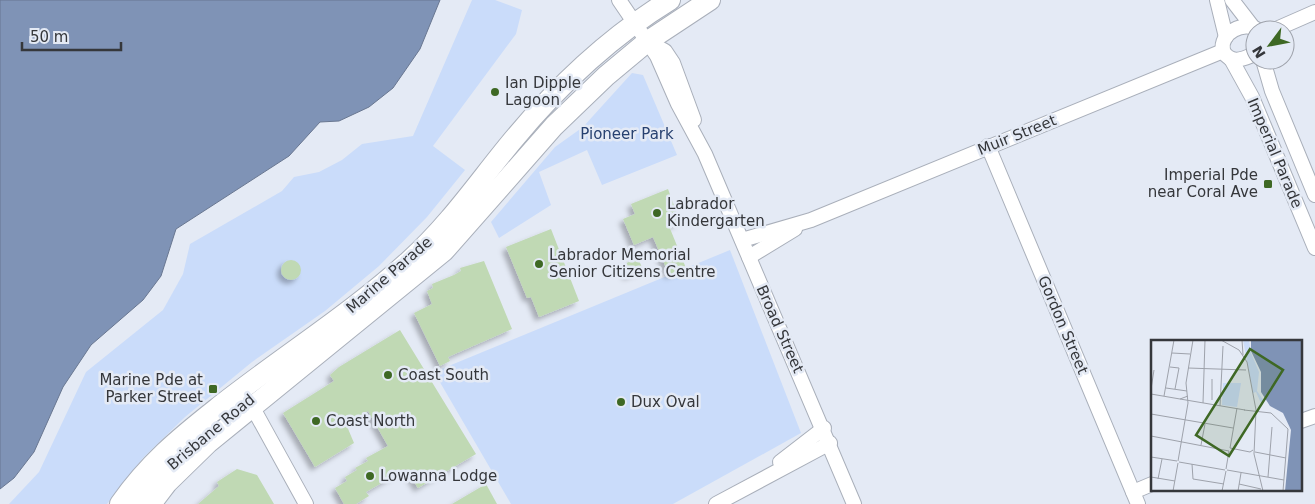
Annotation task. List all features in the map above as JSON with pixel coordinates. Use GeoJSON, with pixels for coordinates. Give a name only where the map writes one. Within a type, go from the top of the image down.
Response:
{"type":"FeatureCollection","features":[{"type":"Feature","properties":{"kind":"highway","name":"Marine Parade"},"geometry":{"type":"LineString","coordinates":[[120,504],[144,471],[176,439],[250,381],[325,329],[409,262],[458,209],[534,116],[567,82],[636,22],[670,0]]}},
{"type":"Feature","properties":{"kind":"highway","name":"Marine Parade"},"geometry":{"type":"LineString","coordinates":[[151,504],[186,464],[444,251],[554,126],[606,76],[648,41],[710,0]]}},
{"type":"Feature","properties":{"kind":"main road","name":"Brisbane Road"},"geometry":{"type":"LineString","coordinates":[[139,504],[160,475],[202,436],[263,389],[294,373]]}},
{"type":"Feature","properties":{"kind":"street"},"geometry":{"type":"LineString","coordinates":[[620,0],[636,22]]}},
{"type":"Feature","properties":{"kind":"street"},"geometry":{"type":"LineString","coordinates":[[630,0],[636,22]]}},
{"type":"Feature","properties":{"kind":"street"},"geometry":{"type":"LineString","coordinates":[[1217,0],[1226,37]]}},
{"type":"Feature","properties":{"kind":"street"},"geometry":{"type":"LineString","coordinates":[[1232,0],[1248,20]]}},
{"type":"Feature","properties":{"kind":"street"},"geometry":{"type":"LineString","coordinates":[[1295,21],[1315,12]]}},
{"type":"Feature","properties":{"kind":"street","name":"Broad Street"},"geometry":{"type":"LineString","coordinates":[[636,22],[648,41],[665,51],[673,63],[705,154],[824,428],[854,504]]}},
{"type":"Feature","properties":{"kind":"street"},"geometry":{"type":"LineString","coordinates":[[1227,55],[1222,43],[1226,37],[1242,27],[1245,27]]}},
{"type":"Feature","properties":{"kind":"street","name":"Muir Street"},"geometry":{"type":"LineString","coordinates":[[742,240],[811,220],[988,146],[1227,55],[1238,60],[1245,58]]}},
{"type":"Feature","properties":{"kind":"street","name":"Imperial Parade"},"geometry":{"type":"LineString","coordinates":[[1227,55],[1252,97],[1315,248]]}},
{"type":"Feature","properties":{"kind":"street","name":"Imperial Parade"},"geometry":{"type":"LineString","coordinates":[[1266,70],[1272,91],[1315,195]]}},
{"type":"Feature","properties":{"kind":"street","name":"Gordon Street"},"geometry":{"type":"LineString","coordinates":[[988,146],[1136,498]]}},
{"type":"Feature","properties":{"kind":"street","name":"Muir Street"},"geometry":{"type":"LineString","coordinates":[[749,257],[811,220]]}},
{"type":"Feature","properties":{"kind":"street"},"geometry":{"type":"LineString","coordinates":[[253,408],[306,504]]}},
{"type":"Feature","properties":{"kind":"street"},"geometry":{"type":"LineString","coordinates":[[1302,421],[1315,416]]}},
{"type":"Feature","properties":{"kind":"street"},"geometry":{"type":"LineString","coordinates":[[752,484],[824,428]]}},
{"type":"Feature","properties":{"kind":"street"},"geometry":{"type":"LineString","coordinates":[[716,504],[830,443]]}},
{"type":"Feature","properties":{"kind":"street"},"geometry":{"type":"LineString","coordinates":[[1136,498],[1151,485]]}},
{"type":"Feature","properties":{"kind":"green space"},"geometry":{"type":"Polygon","coordinates":[[[472,0],[495,0],[522,10],[516,34],[433,146],[465,170],[427,217],[379,266],[325,311],[252,362],[185,417],[143,458],[107,504],[9,504],[39,472],[86,372],[163,310],[183,274],[190,244],[282,191],[294,177],[319,172],[342,160],[362,144],[413,136],[472,0]]]}},
{"type":"Feature","properties":{"kind":"green space","name":"Pioneer Park"},"geometry":{"type":"Polygon","coordinates":[[[632,73],[643,75],[677,155],[602,185],[587,150],[539,172],[551,205],[499,238],[491,222],[555,147],[583,127],[632,73]]]}},
{"type":"Feature","properties":{"kind":"green space","name":"Dux Oval"},"geometry":{"type":"Polygon","coordinates":[[[730,250],[801,433],[673,504],[511,504],[434,372],[730,250]]]}},
{"type":"Feature","properties":{"kind":"shaded area"},"geometry":{"type":"Polygon","coordinates":[[[0,0],[440,0],[420,49],[393,88],[369,107],[339,121],[320,122],[289,156],[176,229],[161,276],[143,300],[91,345],[63,387],[34,452],[14,478],[0,489],[0,0]]]}},
{"type":"Feature","properties":{"kind":"building"},"geometry":{"type":"Polygon","coordinates":[[[668,189],[680,222],[669,226],[686,268],[669,275],[653,237],[634,245],[623,219],[635,214],[631,204],[668,189]]]}},
{"type":"Feature","properties":{"kind":"building","name":"Labrador Memorial Senior Citizens Centre"},"geometry":{"type":"Polygon","coordinates":[[[551,229],[579,301],[539,317],[531,297],[527,298],[506,247],[551,229]]]}},
{"type":"Feature","properties":{"kind":"building"},"geometry":{"type":"Polygon","coordinates":[[[638,258],[643,270],[627,276],[622,265],[638,258]]]}},
{"type":"Feature","properties":{"kind":"building"},"geometry":{"type":"Polygon","coordinates":[[[291,260],[298,263],[301,270],[298,277],[291,280],[284,277],[281,270],[284,263],[291,260]]]}},
{"type":"Feature","properties":{"kind":"building"},"geometry":{"type":"Polygon","coordinates":[[[484,261],[512,329],[448,357],[450,361],[440,366],[414,313],[432,304],[427,291],[433,288],[432,284],[461,271],[460,268],[484,261]]]}},
{"type":"Feature","properties":{"kind":"building"},"geometry":{"type":"Polygon","coordinates":[[[400,330],[476,454],[418,488],[406,469],[366,492],[369,496],[356,504],[344,504],[335,488],[347,481],[345,477],[357,470],[355,468],[368,461],[366,458],[388,446],[368,411],[346,424],[354,443],[315,467],[283,413],[334,381],[330,375],[339,367],[400,330]]]}},
{"type":"Feature","properties":{"kind":"building"},"geometry":{"type":"Polygon","coordinates":[[[237,469],[257,475],[274,504],[198,504],[219,486],[217,482],[237,469]]]}},
{"type":"Feature","properties":{"kind":"building"},"geometry":{"type":"Polygon","coordinates":[[[486,484],[497,504],[452,504],[486,484]]]}},
{"type":"Feature","properties":{"kind":"place","name":"Ian Dipple Lagoon"},"geometry":{"type":"Point","coordinates":[495,92]}},
{"type":"Feature","properties":{"kind":"place","name":"Imperial Pde near Coral Ave"},"geometry":{"type":"Point","coordinates":[1268,184]}},
{"type":"Feature","properties":{"kind":"place","name":"Labrador Kindergarten"},"geometry":{"type":"Point","coordinates":[657,213]}},
{"type":"Feature","properties":{"kind":"place","name":"Labrador Memorial Senior Citizens Centre"},"geometry":{"type":"Point","coordinates":[539,264]}},
{"type":"Feature","properties":{"kind":"place","name":"Coast South"},"geometry":{"type":"Point","coordinates":[388,375]}},
{"type":"Feature","properties":{"kind":"place","name":"Marine Pde at Parker Street"},"geometry":{"type":"Point","coordinates":[213,389]}},
{"type":"Feature","properties":{"kind":"place","name":"Dux Oval"},"geometry":{"type":"Point","coordinates":[621,402]}},
{"type":"Feature","properties":{"kind":"place","name":"Coast North"},"geometry":{"type":"Point","coordinates":[316,421]}},
{"type":"Feature","properties":{"kind":"place","name":"Lowanna Lodge"},"geometry":{"type":"Point","coordinates":[370,476]}}]}
